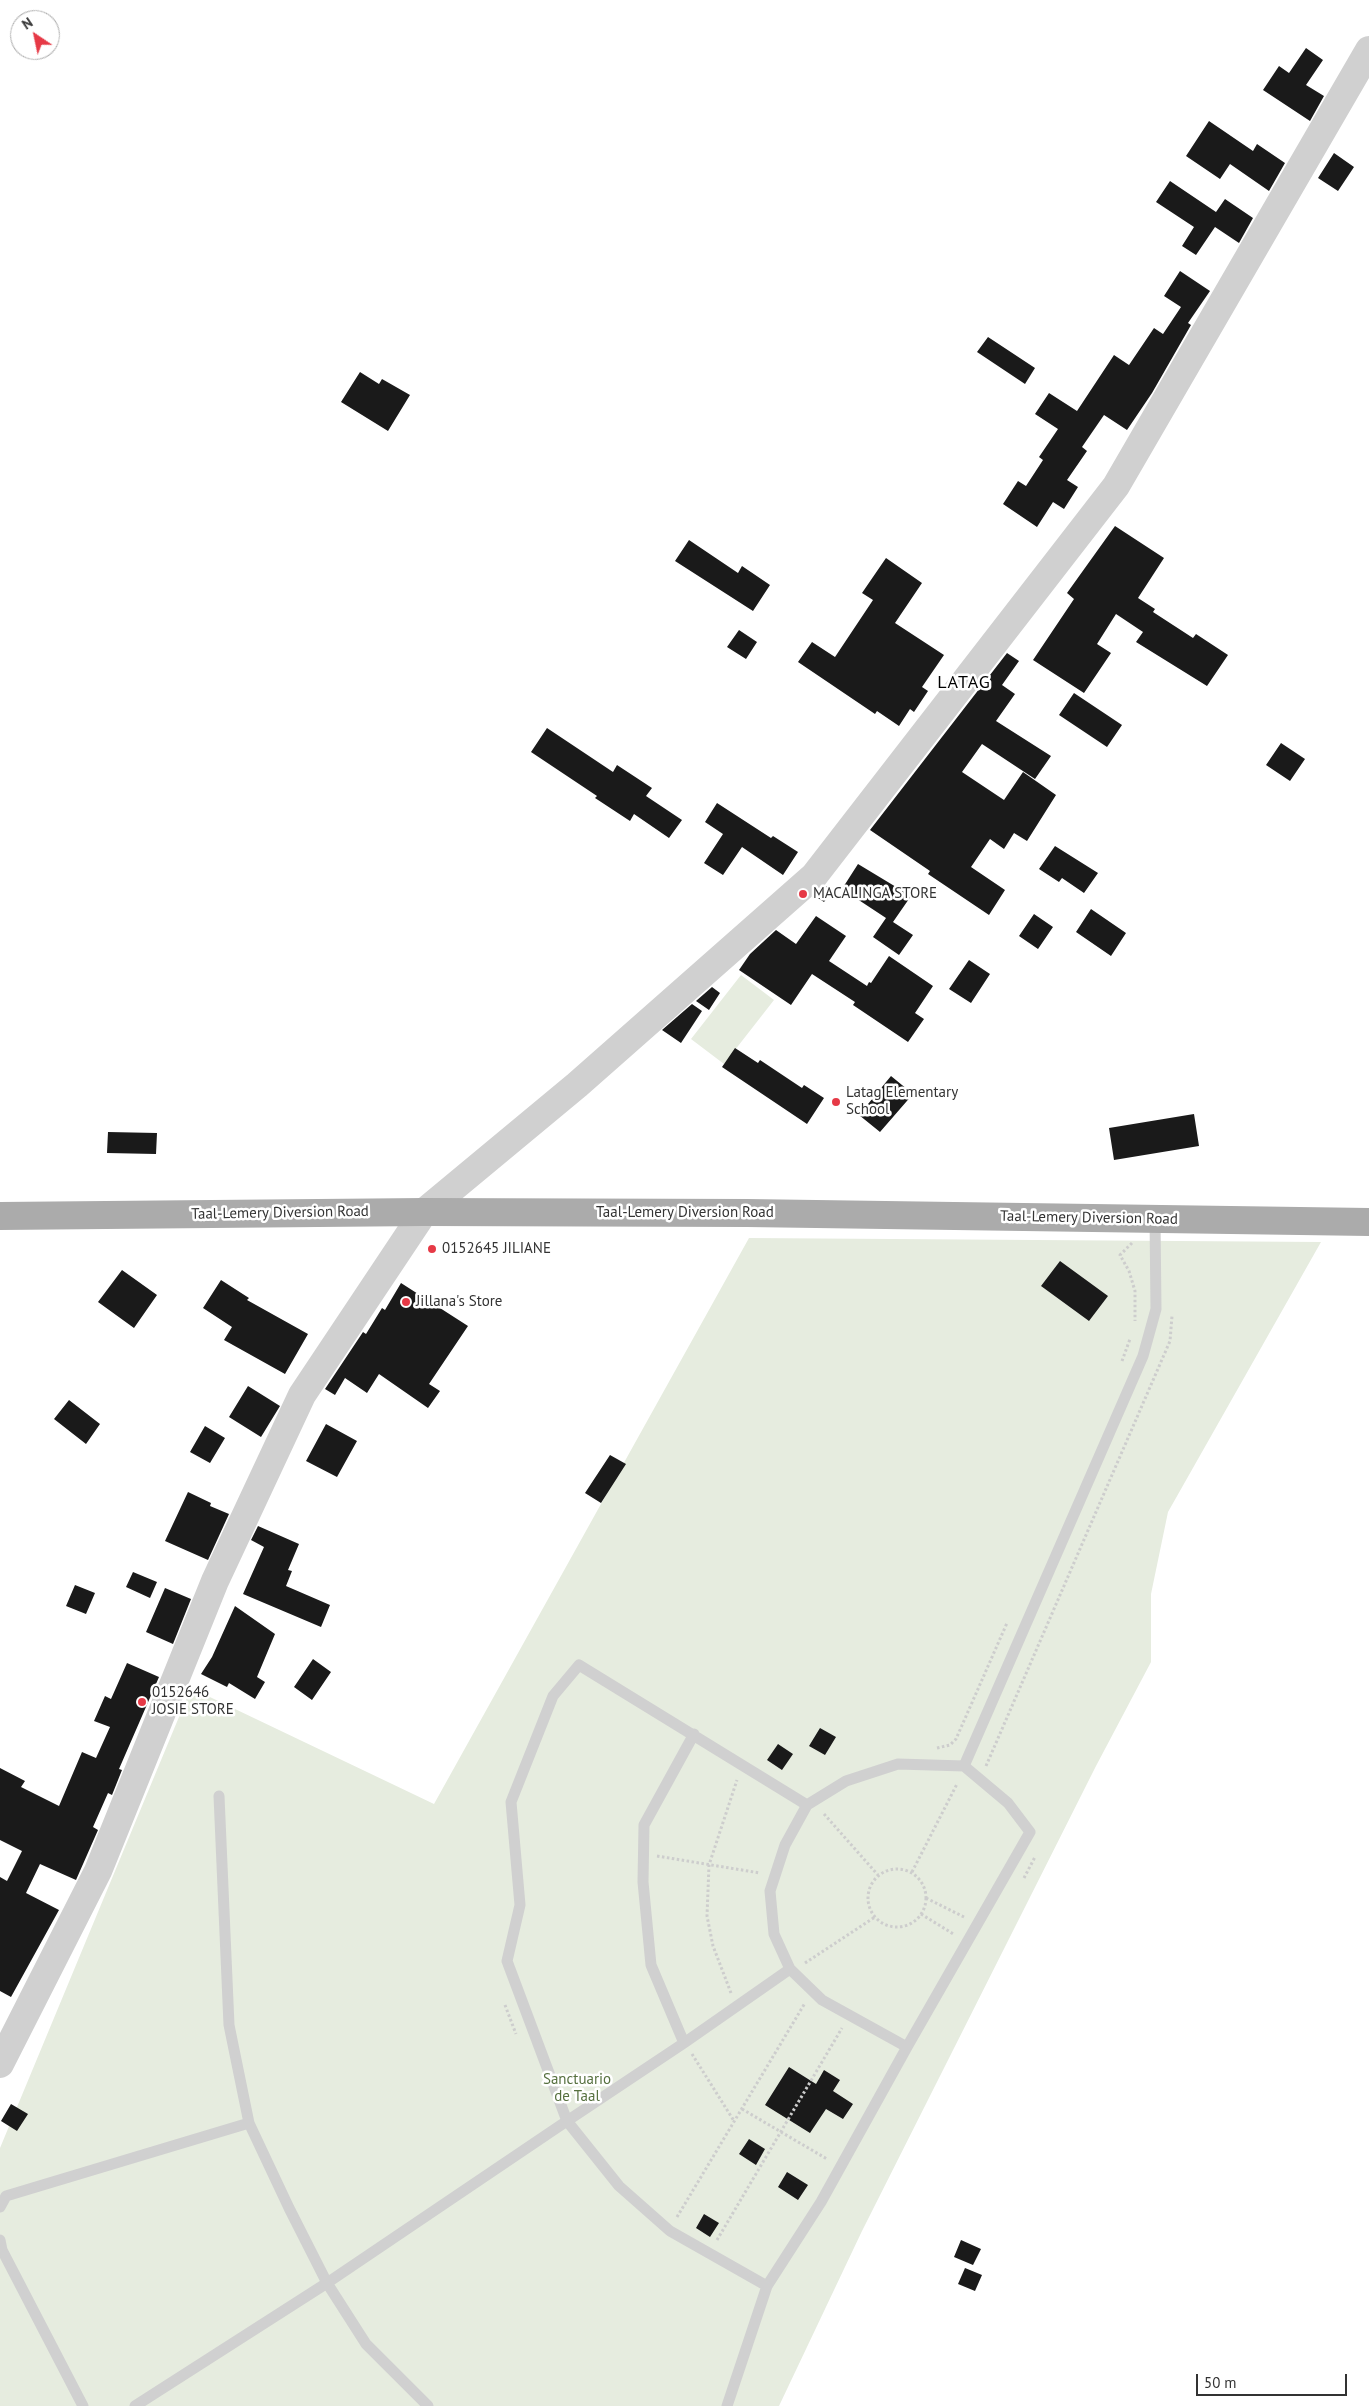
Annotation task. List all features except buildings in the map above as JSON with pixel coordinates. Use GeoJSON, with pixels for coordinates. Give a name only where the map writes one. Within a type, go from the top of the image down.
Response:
{"type":"FeatureCollection","features":[{"type":"Feature","properties":{"kind":"main road","name":"Taal-Lemery Diversion Road"},"geometry":{"type":"LineString","coordinates":[[0,1216],[424,1212],[747,1213],[1369,1222]]}},
{"type":"Feature","properties":{"kind":"street"},"geometry":{"type":"LineString","coordinates":[[0,2064],[98,1871],[215,1581],[302,1395],[424,1212],[577,1085],[814,876],[1116,486],[1369,50]]}},
{"type":"Feature","properties":{"kind":"lane"},"geometry":{"type":"LineString","coordinates":[[964,1766],[1142,1356],[1156,1309],[1155,1219]]}},
{"type":"Feature","properties":{"kind":"lane"},"geometry":{"type":"LineString","coordinates":[[768,2286],[670,2231],[619,2186],[567,2121],[507,1961],[520,1905],[511,1802],[553,1696],[579,1665],[807,1805]]}},
{"type":"Feature","properties":{"kind":"lane"},"geometry":{"type":"LineString","coordinates":[[684,2044],[651,1965],[643,1882],[644,1825],[694,1734]]}},
{"type":"Feature","properties":{"kind":"lane"},"geometry":{"type":"LineString","coordinates":[[727,2406],[768,2286],[821,2202],[1030,1832],[1008,1803],[964,1766],[898,1764],[846,1781],[807,1805],[785,1845],[770,1891],[774,1934],[790,1969],[822,2000],[907,2047]]}},
{"type":"Feature","properties":{"kind":"lane"},"geometry":{"type":"LineString","coordinates":[[219,1796],[229,2025],[249,2122],[327,2284],[366,2344],[428,2406]]}},
{"type":"Feature","properties":{"kind":"lane"},"geometry":{"type":"LineString","coordinates":[[135,2406],[327,2284],[684,2044],[790,1969]]}},
{"type":"Feature","properties":{"kind":"lane"},"geometry":{"type":"LineString","coordinates":[[0,2207],[6,2196],[249,2122]]}},
{"type":"Feature","properties":{"kind":"lane"},"geometry":{"type":"LineString","coordinates":[[0,2240],[2,2250],[83,2406]]}},
{"type":"Feature","properties":{"kind":"path"},"geometry":{"type":"LineString","coordinates":[[733,1998],[713,1946],[707,1916],[709,1865],[740,1774]]}},
{"type":"Feature","properties":{"kind":"path"},"geometry":{"type":"LineString","coordinates":[[950,1782],[964,1788]]}},
{"type":"Feature","properties":{"kind":"path"},"geometry":{"type":"LineString","coordinates":[[912,1872],[957,1784]]}},
{"type":"Feature","properties":{"kind":"path"},"geometry":{"type":"LineString","coordinates":[[818,1821],[830,1809]]}},
{"type":"Feature","properties":{"kind":"path"},"geometry":{"type":"LineString","coordinates":[[824,1814],[878,1875]]}},
{"type":"Feature","properties":{"kind":"path"},"geometry":{"type":"LineString","coordinates":[[653,1864],[656,1846]]}},
{"type":"Feature","properties":{"kind":"path"},"geometry":{"type":"LineString","coordinates":[[654,1856],[763,1874]]}},
{"type":"Feature","properties":{"kind":"path"},"geometry":{"type":"LineString","coordinates":[[894,1868],[912,1872],[921,1881],[926,1898],[921,1914],[913,1922],[898,1927],[883,1924],[875,1917],[867,1900],[870,1885],[878,1875],[894,1868]]}},
{"type":"Feature","properties":{"kind":"path"},"geometry":{"type":"LineString","coordinates":[[926,1898],[970,1919]]}},
{"type":"Feature","properties":{"kind":"path"},"geometry":{"type":"LineString","coordinates":[[921,1914],[959,1937]]}},
{"type":"Feature","properties":{"kind":"path"},"geometry":{"type":"LineString","coordinates":[[803,1964],[875,1917]]}},
{"type":"Feature","properties":{"kind":"path"},"geometry":{"type":"LineString","coordinates":[[799,1960],[808,1970]]}},
{"type":"Feature","properties":{"kind":"path"},"geometry":{"type":"LineString","coordinates":[[801,1995],[814,2006]]}},
{"type":"Feature","properties":{"kind":"path"},"geometry":{"type":"LineString","coordinates":[[676,2217],[806,2001]]}},
{"type":"Feature","properties":{"kind":"path"},"geometry":{"type":"LineString","coordinates":[[835,2021],[852,2031]]}},
{"type":"Feature","properties":{"kind":"path"},"geometry":{"type":"LineString","coordinates":[[715,2243],[842,2026]]}},
{"type":"Feature","properties":{"kind":"path"},"geometry":{"type":"LineString","coordinates":[[684,2059],[700,2048]]}},
{"type":"Feature","properties":{"kind":"path"},"geometry":{"type":"LineString","coordinates":[[692,2054],[734,2121]]}},
{"type":"Feature","properties":{"kind":"path"},"geometry":{"type":"LineString","coordinates":[[742,2109],[827,2159]]}},
{"type":"Feature","properties":{"kind":"path"},"geometry":{"type":"LineString","coordinates":[[822,2167],[832,2151]]}},
{"type":"Feature","properties":{"kind":"path"},"geometry":{"type":"LineString","coordinates":[[670,2212],[684,2222]]}},
{"type":"Feature","properties":{"kind":"path"},"geometry":{"type":"LineString","coordinates":[[710,2240],[722,2247]]}},
{"type":"Feature","properties":{"kind":"green space"},"geometry":{"type":"Polygon","coordinates":[[[741,975],[774,1000],[724,1064],[691,1039],[741,975]]]}},
{"type":"Feature","properties":{"kind":"green space","name":"Sanctuario de Taal"},"geometry":{"type":"Polygon","coordinates":[[[749,1238],[1321,1242],[1168,1512],[1151,1594],[1151,1662],[1096,1766],[862,2231],[779,2406],[0,2406],[0,2148],[191,1688],[434,1804],[749,1238]]]}},
{"type":"Feature","properties":{"kind":"place","name":"MACALINGA STORE"},"geometry":{"type":"Point","coordinates":[803,894]}},
{"type":"Feature","properties":{"kind":"place","name":"Latag Elementary School"},"geometry":{"type":"Point","coordinates":[836,1102]}},
{"type":"Feature","properties":{"kind":"place","name":"0152645 JILIANE"},"geometry":{"type":"Point","coordinates":[432,1249]}},
{"type":"Feature","properties":{"kind":"place","name":"Jillana's Store"},"geometry":{"type":"Point","coordinates":[406,1302]}},
{"type":"Feature","properties":{"kind":"place","name":"0152646 JOSIE STORE"},"geometry":{"type":"Point","coordinates":[142,1702]}},
{"type":"Feature","properties":{"kind":"district","name":"LATAG"},"geometry":{"type":"Point","coordinates":[964,683]}}]}
